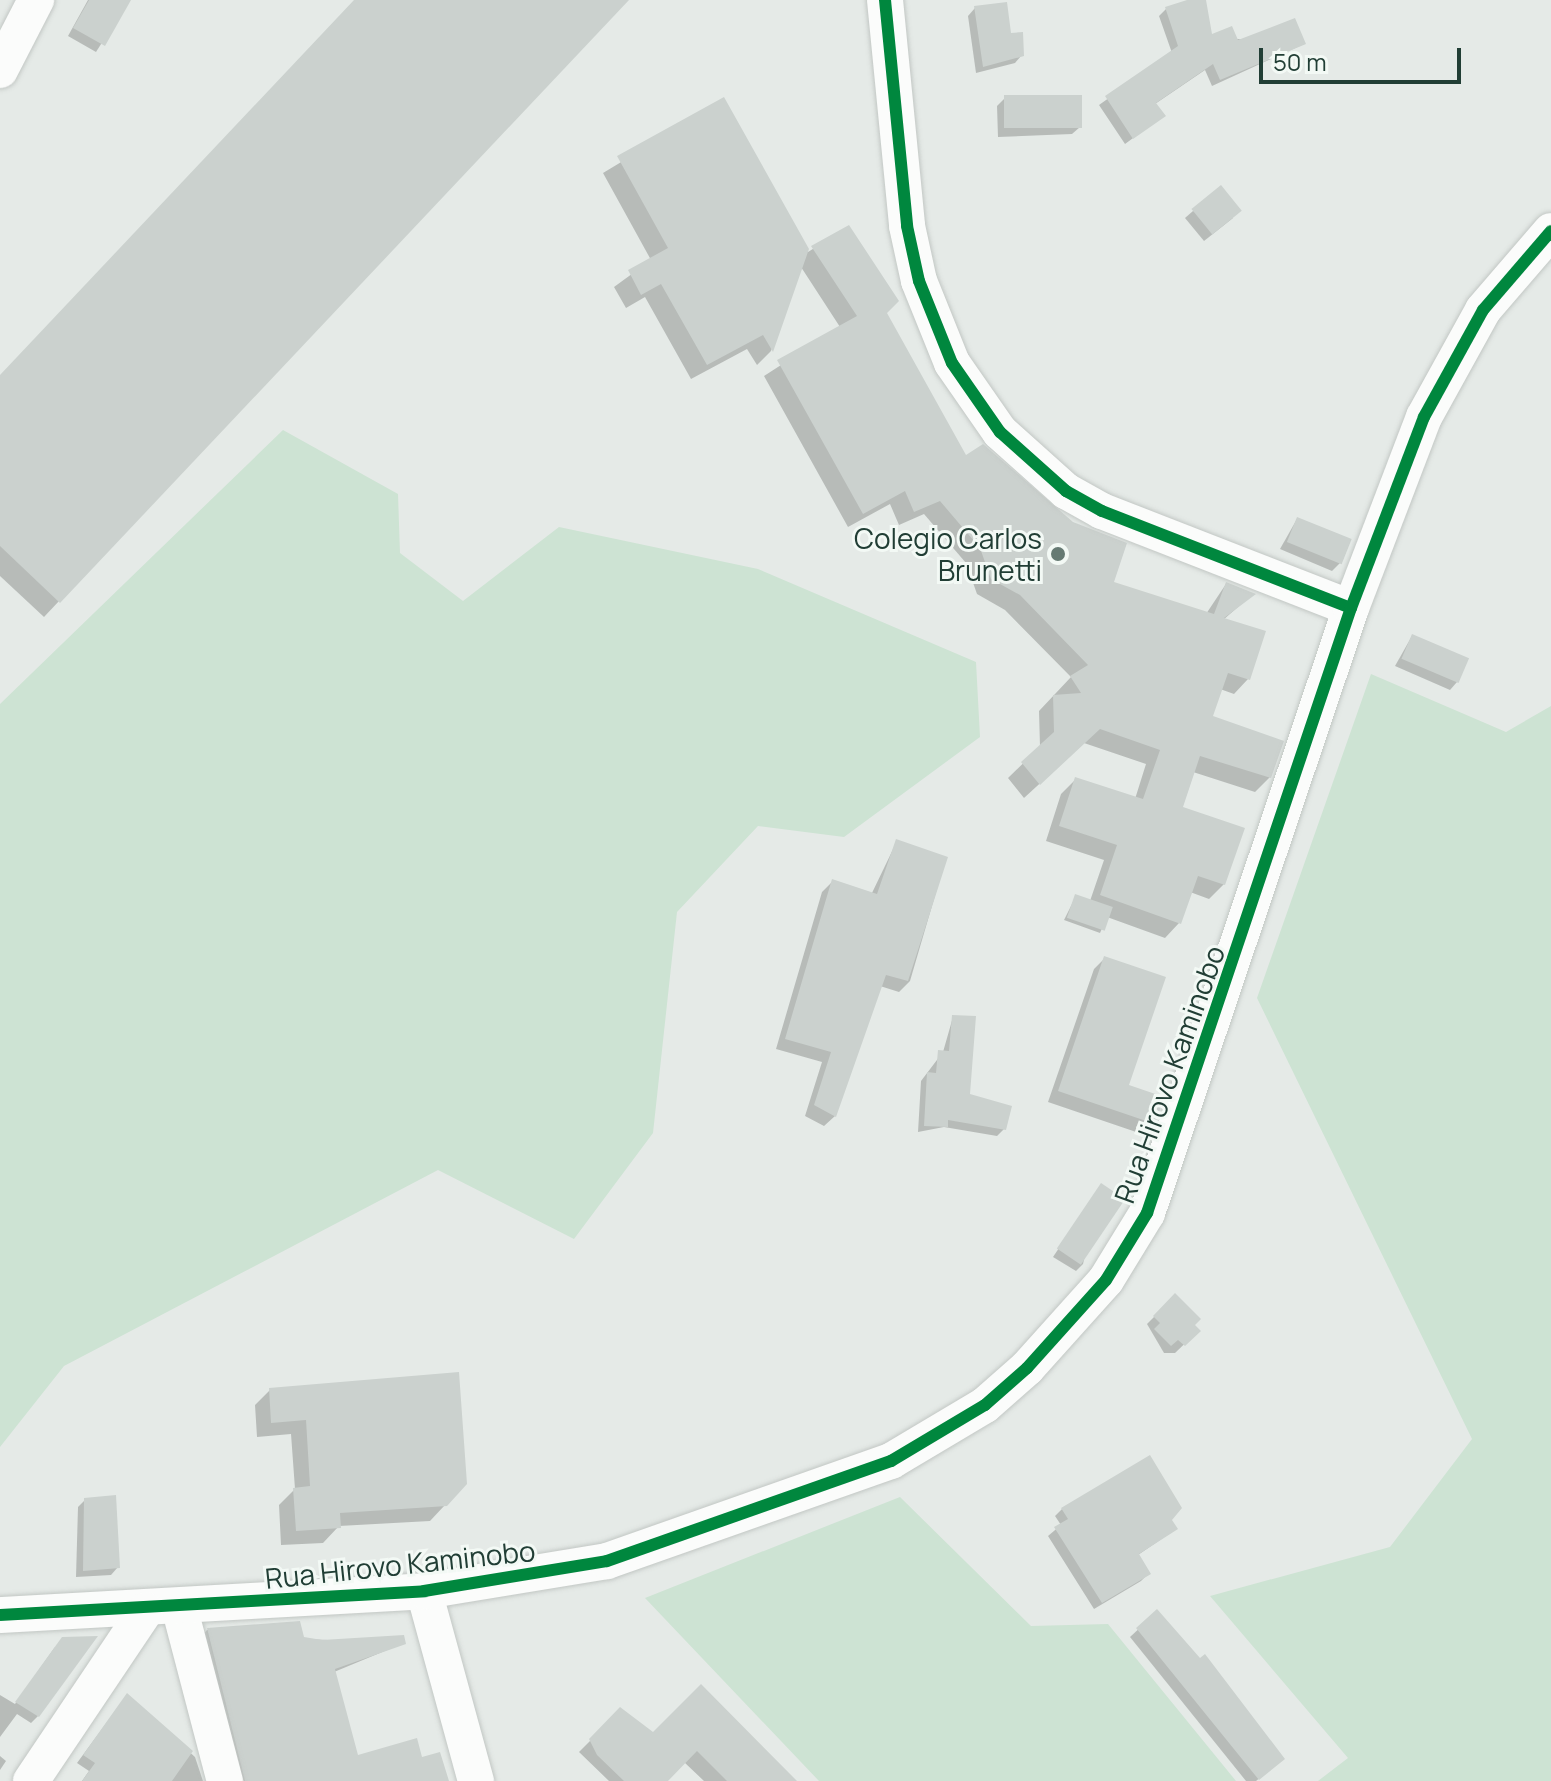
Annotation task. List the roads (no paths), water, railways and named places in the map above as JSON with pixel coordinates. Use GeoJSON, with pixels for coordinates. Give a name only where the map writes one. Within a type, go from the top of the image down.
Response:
{"type":"FeatureCollection","features":[{"type":"Feature","properties":{"kind":"street"},"geometry":{"type":"LineString","coordinates":[[0,70],[36,0]]}},
{"type":"Feature","properties":{"kind":"street"},"geometry":{"type":"LineString","coordinates":[[885,0],[907,226],[919,281],[952,363],[993,422],[1034,465],[1102,511],[1351,608]]}},
{"type":"Feature","properties":{"kind":"street","name":"Rua Hirovo Kaminobo"},"geometry":{"type":"LineString","coordinates":[[0,1615],[163,1610],[424,1591],[607,1561],[891,1461],[985,1405],[1059,1337],[1106,1280],[1147,1213],[1351,608],[1452,361],[1510,274],[1551,231]]}},
{"type":"Feature","properties":{"kind":"street"},"geometry":{"type":"LineString","coordinates":[[424,1591],[476,1781]]}},
{"type":"Feature","properties":{"kind":"street"},"geometry":{"type":"LineString","coordinates":[[31,1781],[163,1610]]}},
{"type":"Feature","properties":{"kind":"street"},"geometry":{"type":"LineString","coordinates":[[163,1610],[225,1781]]}},
{"type":"Feature","properties":{"kind":"place","name":"Colegio Carlos Brunetti"},"geometry":{"type":"Point","coordinates":[1058,554]}}]}
